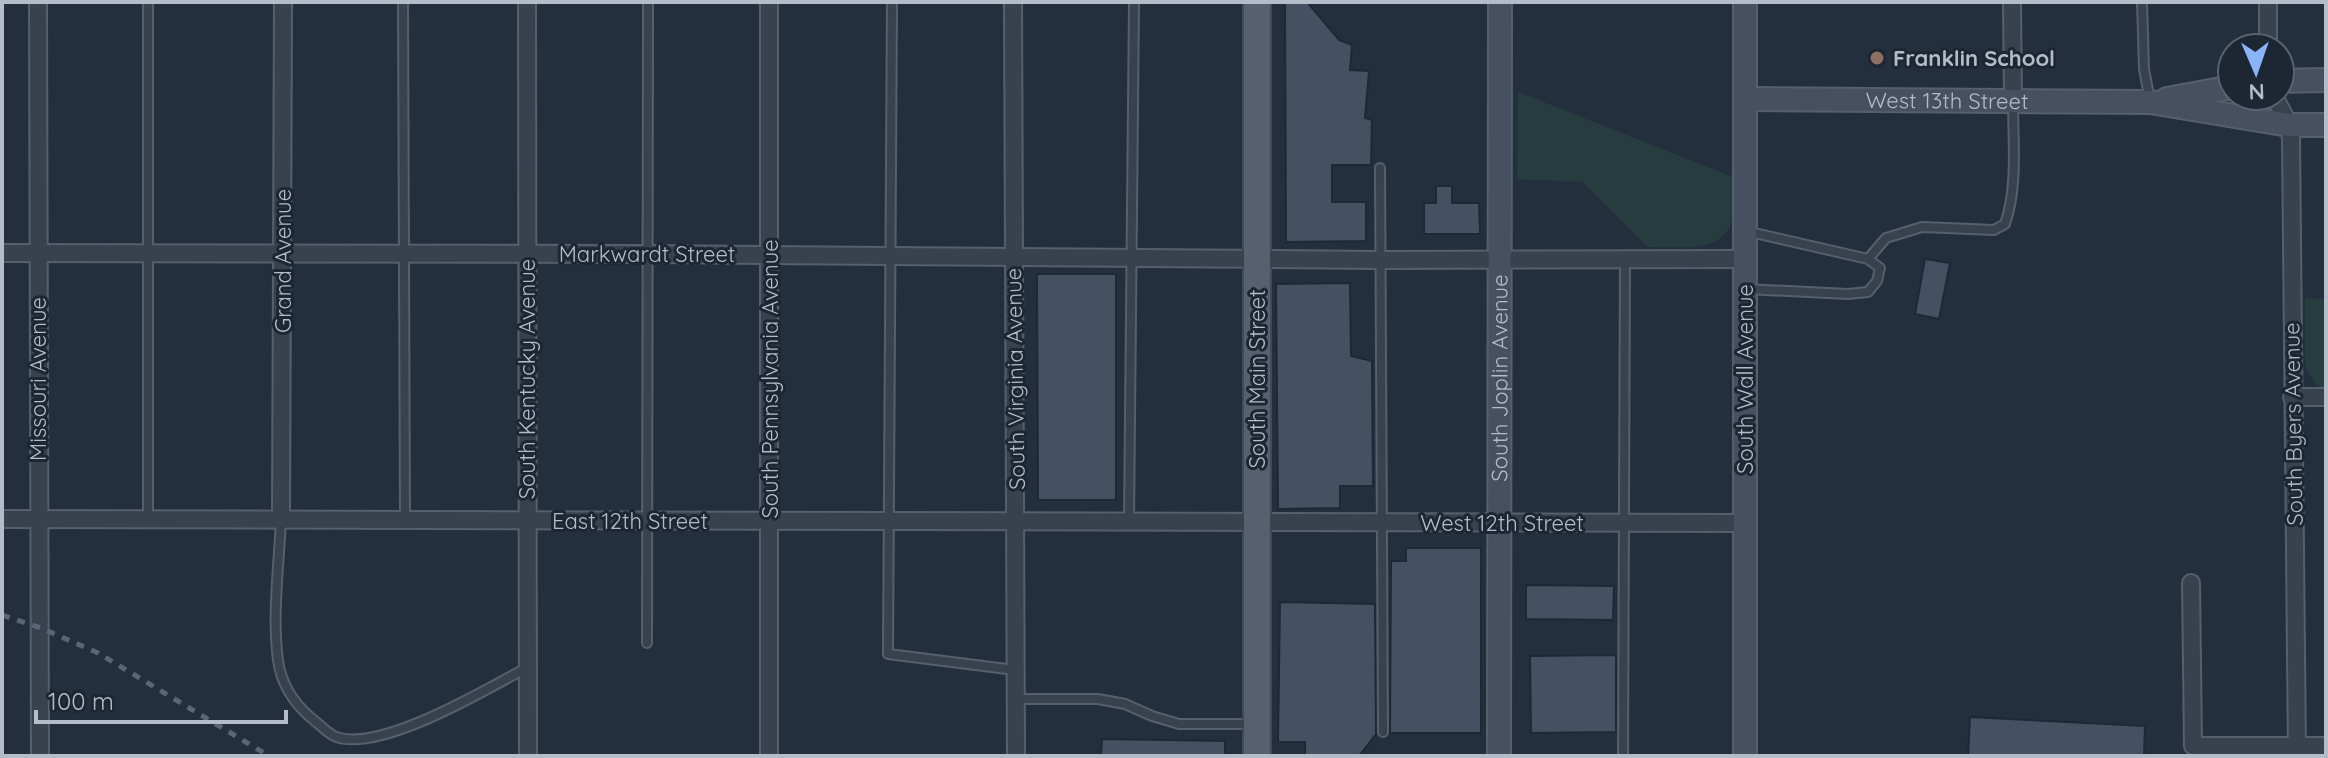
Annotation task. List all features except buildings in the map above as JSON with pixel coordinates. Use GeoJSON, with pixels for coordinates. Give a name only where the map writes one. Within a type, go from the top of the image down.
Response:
{"type":"FeatureCollection","features":[{"type":"Feature","properties":{"kind":"main road","name":"South Main Street"},"geometry":{"type":"LineString","coordinates":[[1257,2],[1257,756]]}},
{"type":"Feature","properties":{"kind":"street","name":"Missouri Avenue"},"geometry":{"type":"LineString","coordinates":[[38,2],[40,756]]}},
{"type":"Feature","properties":{"kind":"street","name":"Grand Avenue"},"geometry":{"type":"LineString","coordinates":[[281,520],[283,2]]}},
{"type":"Feature","properties":{"kind":"street","name":"South Kentucky Avenue"},"geometry":{"type":"LineString","coordinates":[[527,2],[528,756]]}},
{"type":"Feature","properties":{"kind":"street","name":"South Pennsylvania Avenue"},"geometry":{"type":"LineString","coordinates":[[769,2],[769,756]]}},
{"type":"Feature","properties":{"kind":"street","name":"South Virginia Avenue"},"geometry":{"type":"LineString","coordinates":[[1013,2],[1016,756]]}},
{"type":"Feature","properties":{"kind":"street","name":"South Joplin Avenue"},"geometry":{"type":"LineString","coordinates":[[1499,756],[1500,2]]}},
{"type":"Feature","properties":{"kind":"street","name":"South Wall Avenue"},"geometry":{"type":"LineString","coordinates":[[1745,2],[1745,756]]}},
{"type":"Feature","properties":{"kind":"street"},"geometry":{"type":"LineString","coordinates":[[2012,2],[2013,101]]}},
{"type":"Feature","properties":{"kind":"street"},"geometry":{"type":"LineString","coordinates":[[2268,2],[2268,32]]}},
{"type":"Feature","properties":{"kind":"street"},"geometry":{"type":"LineString","coordinates":[[2296,81],[2326,80]]}},
{"type":"Feature","properties":{"kind":"street","name":"West 13th Street"},"geometry":{"type":"LineString","coordinates":[[2150,102],[2216,90]]}},
{"type":"Feature","properties":{"kind":"street","name":"West 13th Street"},"geometry":{"type":"LineString","coordinates":[[1745,99],[2150,102],[2289,125],[2326,125]]}},
{"type":"Feature","properties":{"kind":"street","name":"South Byers Avenue"},"geometry":{"type":"LineString","coordinates":[[2282,112],[2289,125],[2291,139],[2297,751]]}},
{"type":"Feature","properties":{"kind":"street","name":"Markwardt Street"},"geometry":{"type":"LineString","coordinates":[[2,253],[1745,259]]}},
{"type":"Feature","properties":{"kind":"street"},"geometry":{"type":"LineString","coordinates":[[2292,397],[2326,397]]}},
{"type":"Feature","properties":{"kind":"street","name":"East 12th Street"},"geometry":{"type":"LineString","coordinates":[[2,519],[1258,522]]}},
{"type":"Feature","properties":{"kind":"street","name":"West 12th Street"},"geometry":{"type":"LineString","coordinates":[[1258,522],[1745,523]]}},
{"type":"Feature","properties":{"kind":"street"},"geometry":{"type":"LineString","coordinates":[[2191,583],[2194,751],[2297,751],[2326,746]]}},
{"type":"Feature","properties":{"kind":"lane"},"geometry":{"type":"LineString","coordinates":[[148,2],[148,519]]}},
{"type":"Feature","properties":{"kind":"lane"},"geometry":{"type":"LineString","coordinates":[[403,2],[405,520]]}},
{"type":"Feature","properties":{"kind":"lane"},"geometry":{"type":"LineString","coordinates":[[647,643],[648,2]]}},
{"type":"Feature","properties":{"kind":"lane"},"geometry":{"type":"LineString","coordinates":[[892,2],[888,654],[1016,670]]}},
{"type":"Feature","properties":{"kind":"lane"},"geometry":{"type":"LineString","coordinates":[[1129,522],[1134,2]]}},
{"type":"Feature","properties":{"kind":"lane"},"geometry":{"type":"LineString","coordinates":[[2142,2],[2144,69],[2150,102]]}},
{"type":"Feature","properties":{"kind":"lane"},"geometry":{"type":"LineString","coordinates":[[1868,259],[1886,238],[1922,227],[1994,230],[2005,224],[2010,211],[2013,101]]}},
{"type":"Feature","properties":{"kind":"lane"},"geometry":{"type":"LineString","coordinates":[[1380,168],[1383,732]]}},
{"type":"Feature","properties":{"kind":"lane"},"geometry":{"type":"LineString","coordinates":[[1745,230],[1868,259],[1880,268],[1877,281],[1868,292],[1848,294],[1745,289]]}},
{"type":"Feature","properties":{"kind":"lane"},"geometry":{"type":"LineString","coordinates":[[1623,756],[1625,259]]}},
{"type":"Feature","properties":{"kind":"lane"},"geometry":{"type":"LineString","coordinates":[[281,520],[276,646],[280,671],[289,693],[300,708],[334,735],[348,739],[395,732],[527,668]]}},
{"type":"Feature","properties":{"kind":"lane"},"geometry":{"type":"LineString","coordinates":[[1016,699],[1098,699],[1125,704],[1179,724],[1257,724]]}},
{"type":"Feature","properties":{"kind":"green space"},"geometry":{"type":"Polygon","coordinates":[[[1518,92],[1733,177],[1733,211],[1726,232],[1708,244],[1648,247],[1583,182],[1517,179],[1518,92]]]}},
{"type":"Feature","properties":{"kind":"green space"},"geometry":{"type":"Polygon","coordinates":[[[2305,298],[2326,299],[2326,390],[2318,387],[2306,369],[2305,298]]]}},
{"type":"Feature","properties":{"kind":"railway"},"geometry":{"type":"LineString","coordinates":[[2,615],[98,653],[269,756]]}},
{"type":"Feature","properties":{"kind":"place","name":"Franklin School"},"geometry":{"type":"Point","coordinates":[1877,58]}}]}
